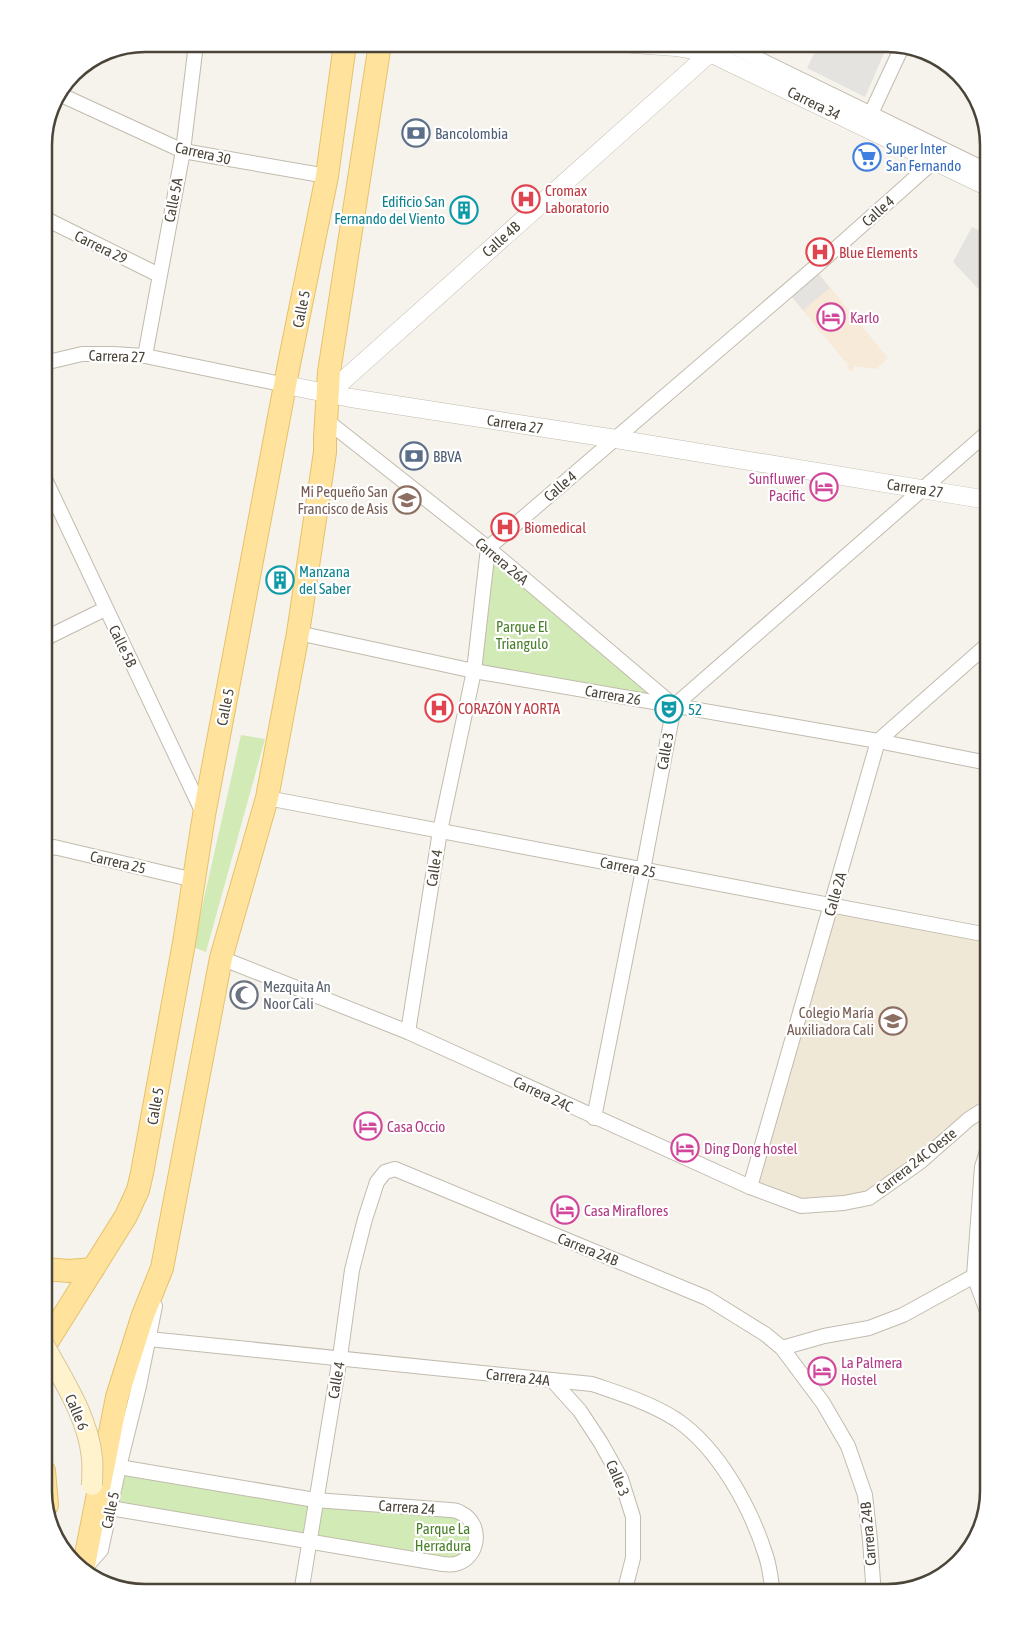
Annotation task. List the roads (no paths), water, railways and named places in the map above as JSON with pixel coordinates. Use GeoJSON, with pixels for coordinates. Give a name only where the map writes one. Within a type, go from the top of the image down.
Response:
{"type":"FeatureCollection","features":[{"type":"Feature","properties":{"kind":"main road","name":"Calle 5"},"geometry":{"type":"LineString","coordinates":[[52,1333],[131,1207],[140,1181],[204,815],[327,176],[345,52]]}},
{"type":"Feature","properties":{"kind":"main road","name":"Calle 5"},"geometry":{"type":"LineString","coordinates":[[84,1561],[96,1485],[117,1397],[143,1315],[162,1268],[221,958],[267,798],[298,633],[326,452],[329,372],[379,52]]}},
{"type":"Feature","properties":{"kind":"main road"},"geometry":{"type":"LineString","coordinates":[[52,1270],[69,1271],[92,1269]]}},
{"type":"Feature","properties":{"kind":"main road","name":"Calle 6"},"geometry":{"type":"LineString","coordinates":[[52,1361],[78,1408],[92,1457],[96,1485]]}},
{"type":"Feature","properties":{"kind":"street","name":"Calle 5A"},"geometry":{"type":"LineString","coordinates":[[145,356],[182,152],[195,52]]}},
{"type":"Feature","properties":{"kind":"street","name":"Calle 4B"},"geometry":{"type":"LineString","coordinates":[[328,394],[709,53]]}},
{"type":"Feature","properties":{"kind":"street","name":"Carrera 34"},"geometry":{"type":"LineString","coordinates":[[724,53],[868,121],[980,168]]}},
{"type":"Feature","properties":{"kind":"street","name":"Carrera 34"},"geometry":{"type":"LineString","coordinates":[[744,53],[868,121],[934,161],[980,183]]}},
{"type":"Feature","properties":{"kind":"street"},"geometry":{"type":"LineString","coordinates":[[868,121],[899,54]]}},
{"type":"Feature","properties":{"kind":"street","name":"Carrera 30"},"geometry":{"type":"LineString","coordinates":[[66,97],[182,152],[327,176]]}},
{"type":"Feature","properties":{"kind":"street","name":"Calle 4"},"geometry":{"type":"LineString","coordinates":[[408,1032],[440,831],[474,670],[488,548],[616,439],[934,161]]}},
{"type":"Feature","properties":{"kind":"street","name":"Carrera 29"},"geometry":{"type":"LineString","coordinates":[[53,222],[159,275]]}},
{"type":"Feature","properties":{"kind":"street","name":"Carrera 27"},"geometry":{"type":"LineString","coordinates":[[53,362],[82,354],[145,356],[328,394],[980,499]]}},
{"type":"Feature","properties":{"kind":"street","name":"Carrera 26A"},"geometry":{"type":"LineString","coordinates":[[326,420],[488,548],[674,706]]}},
{"type":"Feature","properties":{"kind":"street"},"geometry":{"type":"LineString","coordinates":[[674,706],[980,439]]}},
{"type":"Feature","properties":{"kind":"street","name":"Calle 5B"},"geometry":{"type":"LineString","coordinates":[[53,496],[204,815]]}},
{"type":"Feature","properties":{"kind":"street"},"geometry":{"type":"LineString","coordinates":[[53,635],[105,609]]}},
{"type":"Feature","properties":{"kind":"street","name":"Carrera 26"},"geometry":{"type":"LineString","coordinates":[[298,633],[474,670],[878,741],[980,761]]}},
{"type":"Feature","properties":{"kind":"street"},"geometry":{"type":"LineString","coordinates":[[878,741],[980,651]]}},
{"type":"Feature","properties":{"kind":"street","name":"Calle 3"},"geometry":{"type":"LineString","coordinates":[[594,1118],[674,706]]}},
{"type":"Feature","properties":{"kind":"street","name":"Calle 2A"},"geometry":{"type":"LineString","coordinates":[[750,1188],[878,741]]}},
{"type":"Feature","properties":{"kind":"street","name":"Carrera 25"},"geometry":{"type":"LineString","coordinates":[[267,798],[980,934]]}},
{"type":"Feature","properties":{"kind":"street","name":"Carrera 25"},"geometry":{"type":"LineString","coordinates":[[52,848],[194,880]]}},
{"type":"Feature","properties":{"kind":"street","name":"Carrera 24C"},"geometry":{"type":"LineString","coordinates":[[221,958],[408,1032],[750,1188],[801,1206],[844,1203],[869,1198]]}},
{"type":"Feature","properties":{"kind":"street","name":"Carrera 24C Oeste"},"geometry":{"type":"LineString","coordinates":[[869,1198],[920,1162],[968,1119],[980,1112]]}},
{"type":"Feature","properties":{"kind":"street","name":"Carrera 24B"},"geometry":{"type":"LineString","coordinates":[[385,1172],[395,1169],[707,1298],[765,1334],[782,1348],[823,1403],[848,1446],[864,1495],[870,1540],[872,1584]]}},
{"type":"Feature","properties":{"kind":"street","name":"Calle 4"},"geometry":{"type":"LineString","coordinates":[[302,1584],[340,1357],[352,1270],[377,1182],[385,1172]]}},
{"type":"Feature","properties":{"kind":"street"},"geometry":{"type":"LineString","coordinates":[[980,1195],[974,1276],[980,1292]]}},
{"type":"Feature","properties":{"kind":"street","name":"Calle 5"},"geometry":{"type":"LineString","coordinates":[[88,1564],[101,1550],[149,1339],[162,1268]]}},
{"type":"Feature","properties":{"kind":"street"},"geometry":{"type":"LineString","coordinates":[[782,1348],[824,1336],[869,1328],[903,1314],[974,1276]]}},
{"type":"Feature","properties":{"kind":"street","name":"Carrera 24A"},"geometry":{"type":"LineString","coordinates":[[149,1339],[592,1384],[634,1398],[677,1420],[707,1448],[729,1476],[752,1516],[767,1557],[772,1584]]}},
{"type":"Feature","properties":{"kind":"street","name":"Calle 3"},"geometry":{"type":"LineString","coordinates":[[552,1380],[580,1411],[602,1443],[621,1479],[632,1517],[633,1558],[626,1584]]}},
{"type":"Feature","properties":{"kind":"street","name":"Carrera 24"},"geometry":{"type":"LineString","coordinates":[[110,1508],[442,1564],[454,1564],[465,1560],[473,1552],[476,1541],[476,1529],[470,1519],[461,1512],[315,1500],[119,1467]]}},
{"type":"Feature","properties":{"kind":"place","name":"Bancolombia"},"geometry":{"type":"Point","coordinates":[416,133]}},
{"type":"Feature","properties":{"kind":"place","name":"Super Inter San Fernando"},"geometry":{"type":"Point","coordinates":[867,157]}},
{"type":"Feature","properties":{"kind":"place","name":"Cromax Laboratorio"},"geometry":{"type":"Point","coordinates":[526,199]}},
{"type":"Feature","properties":{"kind":"place","name":"Edificio San Fernando del Viento"},"geometry":{"type":"Point","coordinates":[464,210]}},
{"type":"Feature","properties":{"kind":"place","name":"Blue Elements"},"geometry":{"type":"Point","coordinates":[820,252]}},
{"type":"Feature","properties":{"kind":"place","name":"Karlo"},"geometry":{"type":"Point","coordinates":[831,317]}},
{"type":"Feature","properties":{"kind":"place","name":"BBVA"},"geometry":{"type":"Point","coordinates":[414,456]}},
{"type":"Feature","properties":{"kind":"place","name":"Sunfluwer Pacific"},"geometry":{"type":"Point","coordinates":[824,487]}},
{"type":"Feature","properties":{"kind":"place","name":"Mi Pequeño San Francisco de Asis"},"geometry":{"type":"Point","coordinates":[407,500]}},
{"type":"Feature","properties":{"kind":"place","name":"Biomedical"},"geometry":{"type":"Point","coordinates":[505,527]}},
{"type":"Feature","properties":{"kind":"place","name":"Manzana del Saber"},"geometry":{"type":"Point","coordinates":[280,580]}},
{"type":"Feature","properties":{"kind":"place","name":"CORAZÓN Y AORTA"},"geometry":{"type":"Point","coordinates":[439,708]}},
{"type":"Feature","properties":{"kind":"place","name":"52"},"geometry":{"type":"Point","coordinates":[669,709]}},
{"type":"Feature","properties":{"kind":"place","name":"Mezquita An Noor Cali"},"geometry":{"type":"Point","coordinates":[244,995]}},
{"type":"Feature","properties":{"kind":"place","name":"Colegio María Auxiliadora Cali"},"geometry":{"type":"Point","coordinates":[893,1021]}},
{"type":"Feature","properties":{"kind":"place","name":"Casa Occio"},"geometry":{"type":"Point","coordinates":[368,1126]}},
{"type":"Feature","properties":{"kind":"place","name":"Ding Dong hostel"},"geometry":{"type":"Point","coordinates":[685,1148]}},
{"type":"Feature","properties":{"kind":"place","name":"Casa Miraflores"},"geometry":{"type":"Point","coordinates":[565,1210]}},
{"type":"Feature","properties":{"kind":"place","name":"La Palmera Hostel"},"geometry":{"type":"Point","coordinates":[822,1371]}},
{"type":"Feature","properties":{"kind":"park label","name":"Parque El Triangulo"},"geometry":{"type":"Point","coordinates":[522,634]}},
{"type":"Feature","properties":{"kind":"park label","name":"Parque La Herradura"},"geometry":{"type":"Point","coordinates":[443,1536]}}]}
